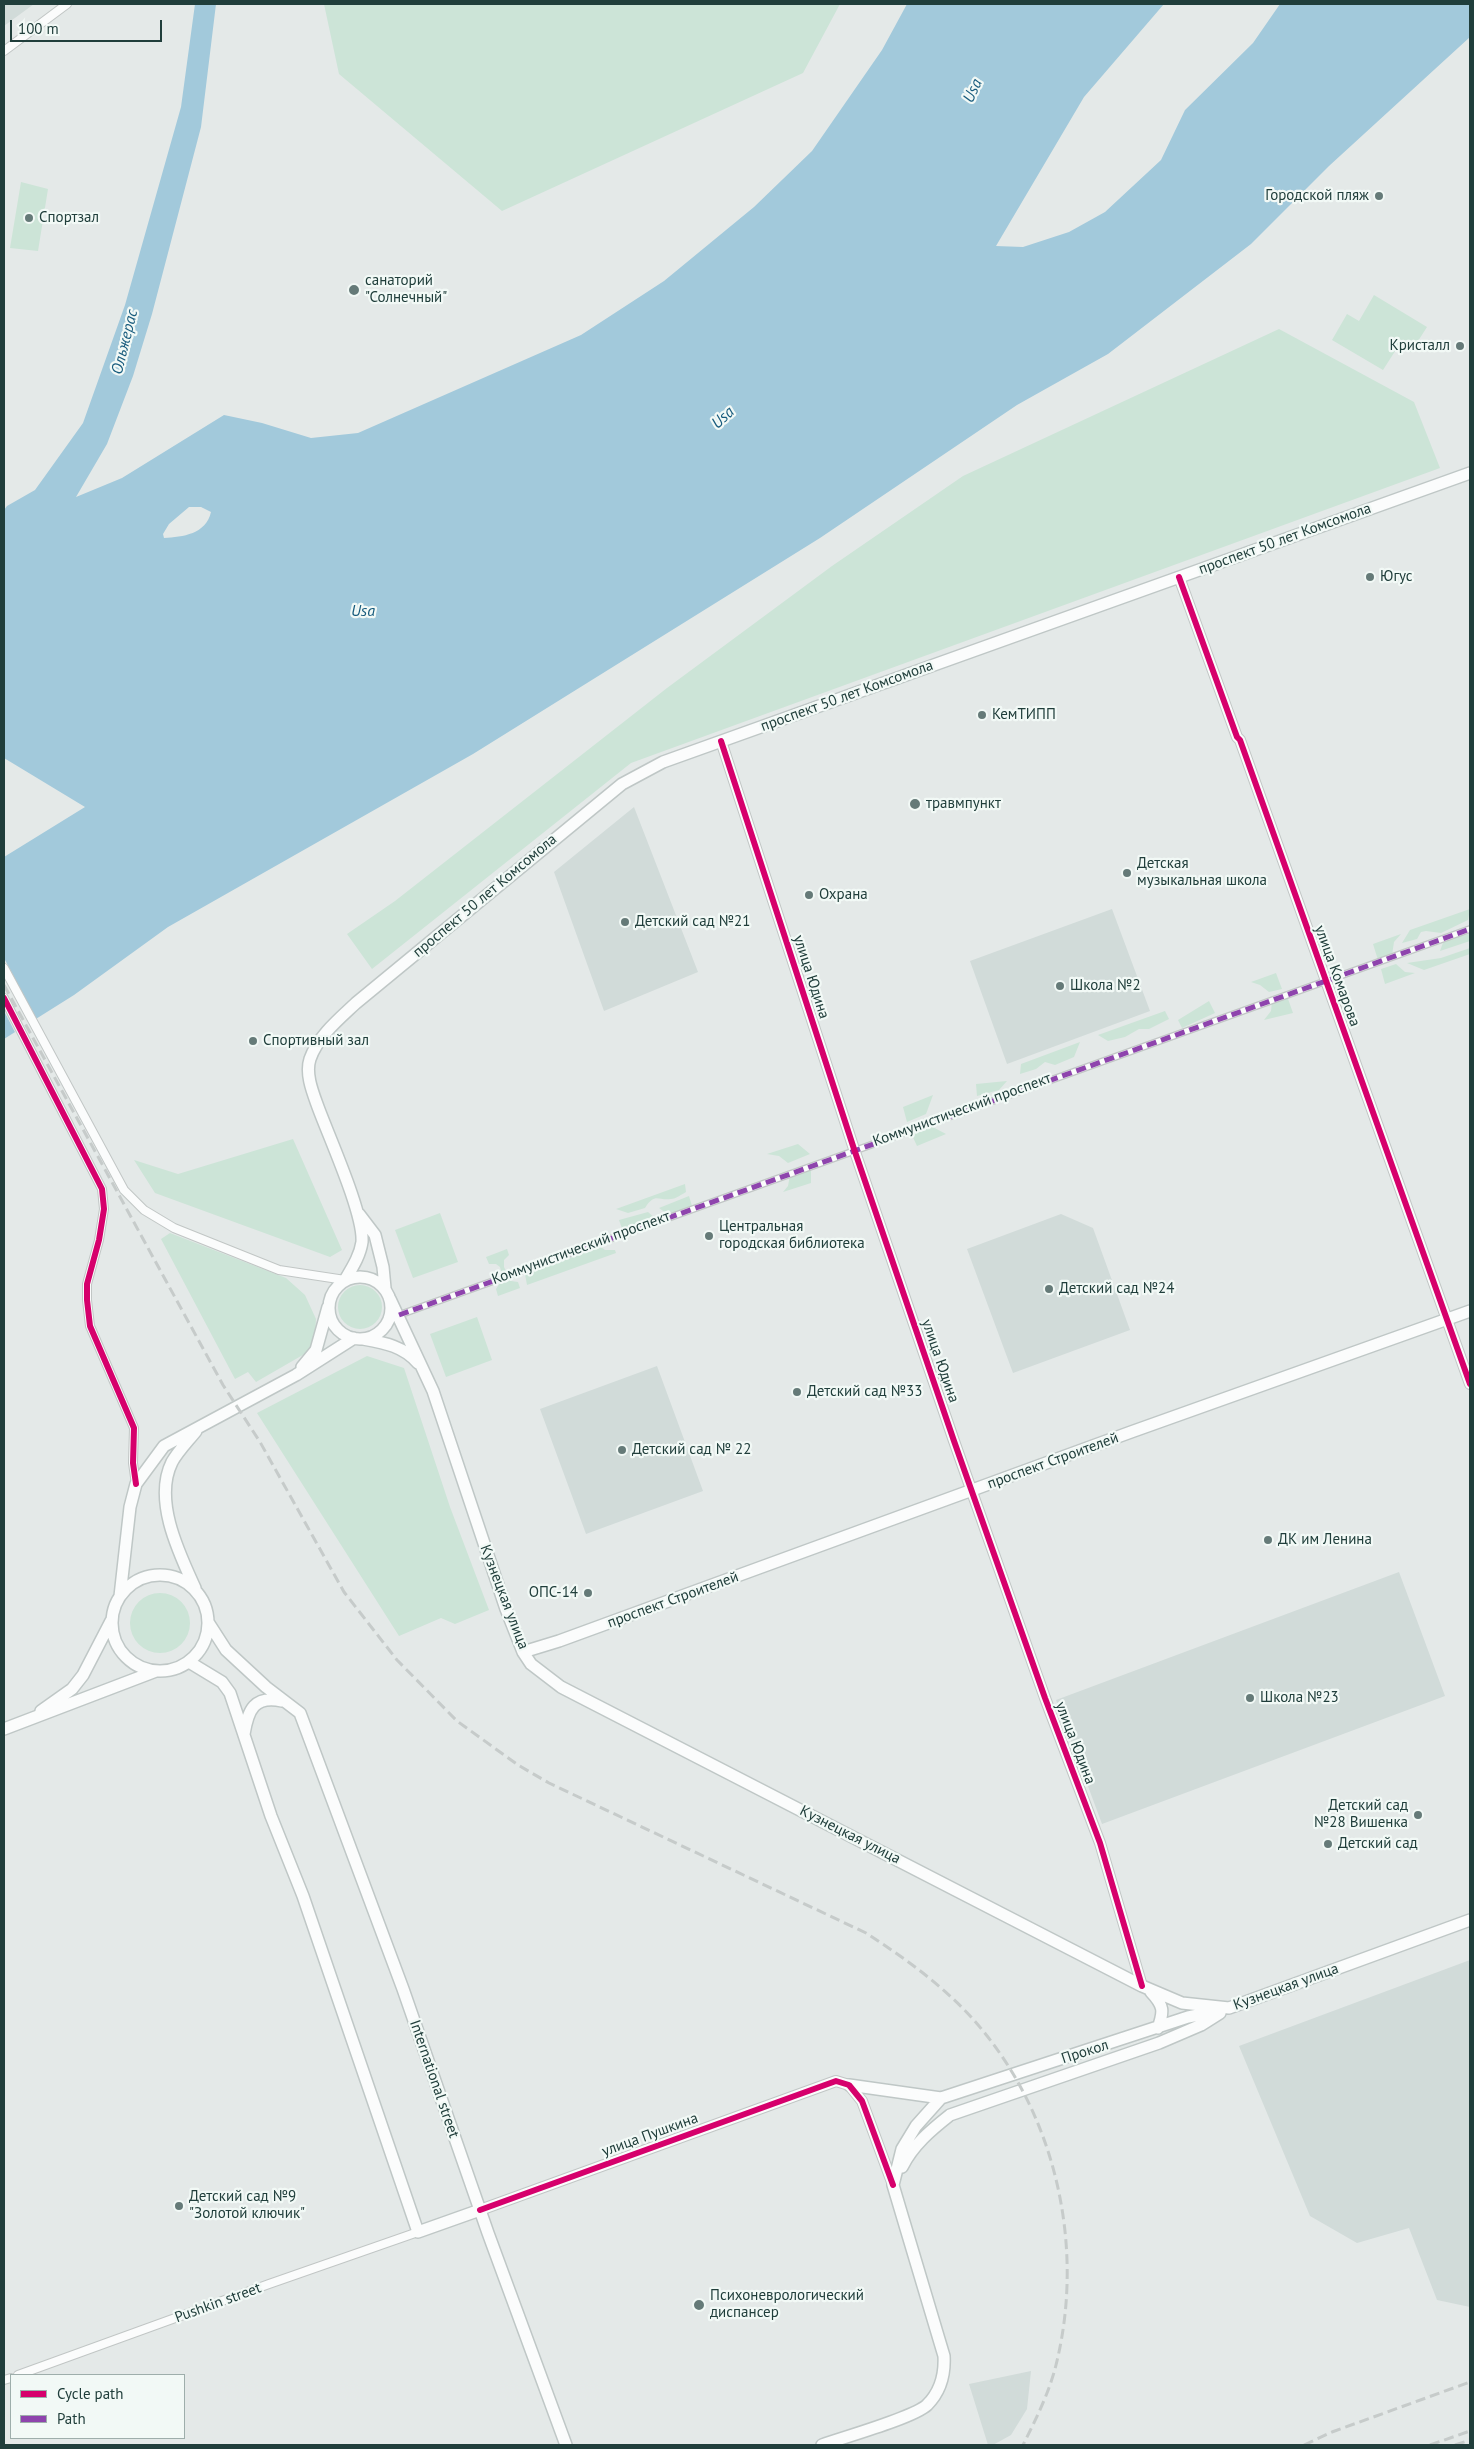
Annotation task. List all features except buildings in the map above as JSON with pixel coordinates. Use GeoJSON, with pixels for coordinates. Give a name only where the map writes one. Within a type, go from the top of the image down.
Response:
{"type":"FeatureCollection","features":[{"type":"Feature","properties":{"kind":"main road","name":"проспект 50 лет Комсомола"},"geometry":{"type":"LineString","coordinates":[[358,1213],[311,1088],[309,1060],[327,1031],[356,1003],[622,784],[663,762],[1470,473]]}},
{"type":"Feature","properties":{"kind":"main road"},"geometry":{"type":"LineString","coordinates":[[296,1375],[316,1350],[334,1290],[345,1280],[358,1257],[362,1241],[358,1213]]}},
{"type":"Feature","properties":{"kind":"main road"},"geometry":{"type":"LineString","coordinates":[[120,1596],[130,1507],[136,1484],[164,1446],[296,1375],[358,1339],[370,1337],[386,1326],[392,1309],[385,1288],[383,1267],[375,1235],[358,1213]]}},
{"type":"Feature","properties":{"kind":"main road"},"geometry":{"type":"LineString","coordinates":[[345,1280],[353,1277],[371,1278],[385,1288]]}},
{"type":"Feature","properties":{"kind":"main road","name":"Кузнецкая улица"},"geometry":{"type":"LineString","coordinates":[[390,1299],[424,1370],[506,1609],[523,1652],[531,1664],[562,1687],[1145,1988],[1182,2003],[1229,2008],[1470,1920]]}},
{"type":"Feature","properties":{"kind":"main road"},"geometry":{"type":"LineString","coordinates":[[329,1304],[332,1322],[338,1330],[358,1339],[392,1345],[410,1355],[424,1370]]}},
{"type":"Feature","properties":{"kind":"main road","name":"проспект Строителей"},"geometry":{"type":"LineString","coordinates":[[523,1652],[559,1641],[1470,1311]]}},
{"type":"Feature","properties":{"kind":"main road"},"geometry":{"type":"LineString","coordinates":[[195,1590],[184,1581],[170,1576],[156,1575],[142,1578],[129,1585],[120,1596],[114,1608],[112,1620],[113,1635],[119,1649],[128,1660],[141,1668],[168,1671],[189,1662],[203,1644],[208,1622],[207,1610],[195,1590],[176,1548],[168,1518],[166,1489],[172,1462],[200,1426]]}},
{"type":"Feature","properties":{"kind":"main road"},"geometry":{"type":"LineString","coordinates":[[27,1721],[72,1689],[83,1675],[112,1620]]}},
{"type":"Feature","properties":{"kind":"main road"},"geometry":{"type":"LineString","coordinates":[[208,1622],[226,1650],[285,1702]]}},
{"type":"Feature","properties":{"kind":"main road"},"geometry":{"type":"LineString","coordinates":[[189,1662],[222,1682],[230,1693],[271,1816],[303,1896],[418,2232]]}},
{"type":"Feature","properties":{"kind":"main road"},"geometry":{"type":"LineString","coordinates":[[4,1729],[156,1671]]}},
{"type":"Feature","properties":{"kind":"main road"},"geometry":{"type":"LineString","coordinates":[[244,1736],[251,1708],[260,1701],[272,1699],[285,1702]]}},
{"type":"Feature","properties":{"kind":"main road","name":"International street"},"geometry":{"type":"LineString","coordinates":[[285,1702],[300,1713],[403,1989],[480,2210],[566,2445]]}},
{"type":"Feature","properties":{"kind":"main road"},"geometry":{"type":"LineString","coordinates":[[1145,1988],[1159,2000],[1163,2012],[1158,2028]]}},
{"type":"Feature","properties":{"kind":"main road"},"geometry":{"type":"LineString","coordinates":[[893,2185],[908,2156],[927,2133],[950,2115],[1159,2043],[1201,2025],[1229,2008]]}},
{"type":"Feature","properties":{"kind":"main road","name":"Прокол"},"geometry":{"type":"LineString","coordinates":[[941,2098],[1188,2017],[1229,2008]]}},
{"type":"Feature","properties":{"kind":"main road"},"geometry":{"type":"LineString","coordinates":[[849,2085],[941,2098]]}},
{"type":"Feature","properties":{"kind":"main road"},"geometry":{"type":"LineString","coordinates":[[822,2445],[921,2410],[936,2394],[941,2384],[944,2356],[893,2185],[902,2148],[916,2126],[941,2098]]}},
{"type":"Feature","properties":{"kind":"main road","name":"улица Пушкина"},"geometry":{"type":"LineString","coordinates":[[418,2232],[480,2210]]}},
{"type":"Feature","properties":{"kind":"street"},"geometry":{"type":"LineString","coordinates":[[4,51],[67,4]]}},
{"type":"Feature","properties":{"kind":"street","name":"улица Комарова"},"geometry":{"type":"LineString","coordinates":[[1179,577],[1237,737],[1240,740],[1470,1384]]}},
{"type":"Feature","properties":{"kind":"street","name":"улица Юдина"},"geometry":{"type":"LineString","coordinates":[[721,741],[854,1149],[971,1491],[1045,1698],[1100,1843],[1145,1988]]}},
{"type":"Feature","properties":{"kind":"street","name":"Коммунистический проспект"},"geometry":{"type":"LineString","coordinates":[[399,1315],[854,1149],[1470,929]]}},
{"type":"Feature","properties":{"kind":"street"},"geometry":{"type":"LineString","coordinates":[[4,968],[124,1190],[144,1210],[174,1228],[279,1270],[345,1280]]}},
{"type":"Feature","properties":{"kind":"street"},"geometry":{"type":"LineString","coordinates":[[4,998],[102,1189],[104,1209],[99,1240],[87,1284],[90,1326],[134,1428],[133,1463],[136,1484]]}},
{"type":"Feature","properties":{"kind":"street","name":"улица Пушкина"},"geometry":{"type":"LineString","coordinates":[[480,2210],[828,2083],[836,2081],[849,2085]]}},
{"type":"Feature","properties":{"kind":"street"},"geometry":{"type":"LineString","coordinates":[[849,2085],[862,2101],[893,2185]]}},
{"type":"Feature","properties":{"kind":"street","name":"Pushkin street"},"geometry":{"type":"LineString","coordinates":[[21,2374],[418,2232]]}},
{"type":"Feature","properties":{"kind":"shaded area"},"geometry":{"type":"Polygon","coordinates":[[[4,4],[34,4],[4,26],[4,4]]]}},
{"type":"Feature","properties":{"kind":"shaded area","name":"Детский сад №21"},"geometry":{"type":"Polygon","coordinates":[[[634,807],[698,972],[604,1011],[554,872],[634,807]]]}},
{"type":"Feature","properties":{"kind":"shaded area","name":"Школа №2"},"geometry":{"type":"Polygon","coordinates":[[[1112,909],[1150,1011],[1007,1064],[970,961],[1112,909]]]}},
{"type":"Feature","properties":{"kind":"shaded area","name":"Детский сад №24"},"geometry":{"type":"Polygon","coordinates":[[[1061,1214],[1093,1228],[1130,1330],[1013,1373],[967,1249],[1061,1214]]]}},
{"type":"Feature","properties":{"kind":"shaded area","name":"Детский сад № 22"},"geometry":{"type":"Polygon","coordinates":[[[657,1366],[703,1491],[586,1534],[540,1409],[657,1366]]]}},
{"type":"Feature","properties":{"kind":"shaded area","name":"Школа №23"},"geometry":{"type":"Polygon","coordinates":[[[1399,1572],[1445,1696],[1102,1824],[1056,1700],[1399,1572]]]}},
{"type":"Feature","properties":{"kind":"shaded area"},"geometry":{"type":"Polygon","coordinates":[[[1470,1960],[1470,2307],[1437,2300],[1409,2228],[1357,2243],[1310,2216],[1239,2046],[1470,1960]]]}},
{"type":"Feature","properties":{"kind":"shaded area"},"geometry":{"type":"Polygon","coordinates":[[[1031,2371],[1027,2409],[1011,2435],[993,2445],[988,2445],[969,2384],[1031,2371]]]}},
{"type":"Feature","properties":{"kind":"green space"},"geometry":{"type":"Polygon","coordinates":[[[324,4],[840,4],[803,73],[502,211],[339,74],[324,4]]]}},
{"type":"Feature","properties":{"kind":"green space","name":"Спортзал"},"geometry":{"type":"Polygon","coordinates":[[[21,182],[48,189],[38,251],[10,248],[21,182]]]}},
{"type":"Feature","properties":{"kind":"green space"},"geometry":{"type":"Polygon","coordinates":[[[1374,295],[1427,327],[1411,352],[1399,345],[1383,370],[1332,340],[1347,314],[1359,321],[1374,295]]]}},
{"type":"Feature","properties":{"kind":"green space"},"geometry":{"type":"Polygon","coordinates":[[[1279,329],[1414,402],[1440,468],[631,763],[372,969],[347,934],[395,901],[667,688],[832,566],[963,476],[1279,329]]]}},
{"type":"Feature","properties":{"kind":"green space"},"geometry":{"type":"Polygon","coordinates":[[[1470,909],[1468,920],[1441,933],[1421,932],[1417,939],[1402,943],[1410,930],[1470,909]]]}},
{"type":"Feature","properties":{"kind":"green space"},"geometry":{"type":"Polygon","coordinates":[[[1401,934],[1394,942],[1392,955],[1378,960],[1373,944],[1401,934]]]}},
{"type":"Feature","properties":{"kind":"green space"},"geometry":{"type":"Polygon","coordinates":[[[1469,934],[1470,941],[1440,951],[1444,940],[1469,934]]]}},
{"type":"Feature","properties":{"kind":"green space"},"geometry":{"type":"Polygon","coordinates":[[[1470,948],[1470,954],[1424,970],[1407,963],[1441,958],[1470,948]]]}},
{"type":"Feature","properties":{"kind":"green space"},"geometry":{"type":"Polygon","coordinates":[[[1396,964],[1405,972],[1415,973],[1385,984],[1381,969],[1396,964]]]}},
{"type":"Feature","properties":{"kind":"green space"},"geometry":{"type":"Polygon","coordinates":[[[1276,973],[1282,989],[1269,992],[1260,985],[1251,982],[1276,973]]]}},
{"type":"Feature","properties":{"kind":"green space"},"geometry":{"type":"Polygon","coordinates":[[[1287,996],[1293,1013],[1264,1020],[1271,1011],[1272,1001],[1287,996]]]}},
{"type":"Feature","properties":{"kind":"green space"},"geometry":{"type":"Polygon","coordinates":[[[1209,1001],[1215,1013],[1182,1028],[1178,1020],[1209,1001]]]}},
{"type":"Feature","properties":{"kind":"green space"},"geometry":{"type":"Polygon","coordinates":[[[1165,1011],[1169,1019],[1149,1029],[1139,1029],[1125,1037],[1108,1041],[1098,1035],[1165,1011]]]}},
{"type":"Feature","properties":{"kind":"green space"},"geometry":{"type":"Polygon","coordinates":[[[1080,1042],[1074,1057],[1055,1065],[1045,1062],[1036,1069],[1020,1074],[1021,1064],[1080,1042]]]}},
{"type":"Feature","properties":{"kind":"green space"},"geometry":{"type":"Polygon","coordinates":[[[1007,1081],[999,1090],[977,1096],[976,1084],[1007,1081]]]}},
{"type":"Feature","properties":{"kind":"green space"},"geometry":{"type":"Polygon","coordinates":[[[933,1095],[926,1114],[907,1122],[903,1107],[933,1095]]]}},
{"type":"Feature","properties":{"kind":"green space"},"geometry":{"type":"Polygon","coordinates":[[[929,1125],[946,1134],[917,1146],[910,1131],[929,1125]]]}},
{"type":"Feature","properties":{"kind":"green space"},"geometry":{"type":"Polygon","coordinates":[[[293,1139],[342,1250],[330,1257],[155,1193],[134,1160],[178,1174],[293,1139]]]}},
{"type":"Feature","properties":{"kind":"green space"},"geometry":{"type":"Polygon","coordinates":[[[798,1144],[810,1154],[788,1163],[779,1156],[767,1154],[798,1144]]]}},
{"type":"Feature","properties":{"kind":"green space"},"geometry":{"type":"Polygon","coordinates":[[[811,1167],[811,1183],[783,1192],[788,1186],[790,1175],[811,1167]]]}},
{"type":"Feature","properties":{"kind":"green space"},"geometry":{"type":"Polygon","coordinates":[[[685,1184],[686,1192],[675,1198],[657,1198],[651,1200],[645,1208],[628,1213],[616,1209],[685,1184]]]}},
{"type":"Feature","properties":{"kind":"green space"},"geometry":{"type":"Polygon","coordinates":[[[689,1196],[692,1206],[673,1218],[659,1208],[689,1196]]]}},
{"type":"Feature","properties":{"kind":"green space"},"geometry":{"type":"Polygon","coordinates":[[[648,1212],[663,1225],[638,1233],[624,1234],[619,1220],[648,1212]]]}},
{"type":"Feature","properties":{"kind":"green space"},"geometry":{"type":"Polygon","coordinates":[[[440,1213],[458,1262],[413,1278],[395,1230],[440,1213]]]}},
{"type":"Feature","properties":{"kind":"green space"},"geometry":{"type":"Polygon","coordinates":[[[170,1233],[286,1278],[305,1295],[316,1319],[315,1337],[308,1352],[256,1382],[248,1372],[235,1379],[161,1239],[170,1233]]]}},
{"type":"Feature","properties":{"kind":"green space"},"geometry":{"type":"Polygon","coordinates":[[[601,1247],[605,1250],[615,1250],[616,1253],[527,1285],[525,1274],[601,1247]]]}},
{"type":"Feature","properties":{"kind":"green space"},"geometry":{"type":"Polygon","coordinates":[[[507,1249],[509,1255],[504,1260],[504,1267],[511,1281],[518,1282],[520,1288],[498,1296],[496,1289],[503,1278],[500,1267],[496,1264],[489,1264],[486,1257],[507,1249]]]}},
{"type":"Feature","properties":{"kind":"green space"},"geometry":{"type":"Polygon","coordinates":[[[364,1285],[376,1291],[381,1298],[381,1316],[376,1323],[369,1328],[356,1329],[344,1323],[339,1316],[338,1303],[344,1291],[351,1286],[364,1285]]]}},
{"type":"Feature","properties":{"kind":"green space"},"geometry":{"type":"Polygon","coordinates":[[[477,1317],[492,1360],[446,1377],[430,1334],[477,1317]]]}},
{"type":"Feature","properties":{"kind":"green space"},"geometry":{"type":"Polygon","coordinates":[[[367,1356],[404,1368],[450,1507],[489,1610],[455,1624],[441,1618],[399,1636],[257,1413],[367,1356]]]}},
{"type":"Feature","properties":{"kind":"green space"},"geometry":{"type":"Polygon","coordinates":[[[160,1593],[176,1598],[181,1602],[185,1607],[190,1623],[185,1639],[181,1644],[176,1648],[160,1653],[144,1648],[139,1644],[135,1639],[130,1623],[135,1607],[139,1602],[144,1598],[160,1593]]]}},
{"type":"Feature","properties":{"kind":"water","name":"Usa"},"geometry":{"type":"Polygon","coordinates":[[[195,4],[216,4],[201,127],[152,314],[133,376],[107,444],[76,497],[122,478],[224,415],[262,423],[311,438],[358,433],[581,335],[664,281],[754,207],[812,151],[882,50],[907,4],[1164,4],[1084,97],[996,246],[1023,247],[1069,232],[1105,212],[1161,160],[1185,110],[1253,43],[1280,4],[1470,4],[1470,37],[1329,166],[1251,244],[1108,354],[1017,405],[820,538],[473,754],[168,927],[74,995],[4,1039],[4,857],[85,807],[4,758],[4,510],[7,506],[35,490],[83,423],[125,305],[181,107],[195,4]],[[189,507],[169,524],[163,534],[164,538],[179,537],[199,530],[211,512],[201,507],[189,507]]]}},
{"type":"Feature","properties":{"kind":"pier"},"geometry":{"type":"Polygon","coordinates":[[[4,958],[37,1021],[16,1034],[4,1011],[4,958]]]}},
{"type":"Feature","properties":{"kind":"railway"},"geometry":{"type":"LineString","coordinates":[[4,985],[223,1385],[260,1442],[344,1592],[397,1660],[457,1721],[518,1765],[549,1783],[866,1933],[935,1982],[972,2018],[1001,2054],[1024,2094],[1043,2137],[1056,2181],[1064,2227],[1067,2273],[1064,2319],[1056,2365],[1046,2396],[1023,2445]]}},
{"type":"Feature","properties":{"kind":"railway"},"geometry":{"type":"LineString","coordinates":[[1304,2445],[1332,2432],[1470,2382]]}},
{"type":"Feature","properties":{"kind":"railway"},"geometry":{"type":"LineString","coordinates":[[1430,2445],[1470,2431]]}},
{"type":"Feature","properties":{"kind":"railway"},"geometry":{"type":"LineString","coordinates":[[1455,2445],[1470,2440]]}},
{"type":"Feature","properties":{"kind":"marked path"},"geometry":{"type":"LineString","coordinates":[[399,1315],[1470,929]]}},
{"type":"Feature","properties":{"kind":"cycle path"},"geometry":{"type":"LineString","coordinates":[[1179,577],[1237,737],[1240,740],[1470,1384]]}},
{"type":"Feature","properties":{"kind":"cycle path"},"geometry":{"type":"LineString","coordinates":[[721,741],[854,1149],[954,1441],[1045,1698],[1100,1843],[1142,1986]]}},
{"type":"Feature","properties":{"kind":"cycle path"},"geometry":{"type":"LineString","coordinates":[[4,998],[102,1189],[104,1209],[99,1240],[87,1284],[87,1300],[90,1326],[134,1428],[133,1463],[136,1484]]}},
{"type":"Feature","properties":{"kind":"cycle path"},"geometry":{"type":"LineString","coordinates":[[480,2210],[836,2081],[849,2085],[862,2101],[893,2185]]}},
{"type":"Feature","properties":{"kind":"place","name":"Городской пляж"},"geometry":{"type":"Point","coordinates":[1379,196]}},
{"type":"Feature","properties":{"kind":"place","name":"Спортзал"},"geometry":{"type":"Point","coordinates":[29,218]}},
{"type":"Feature","properties":{"kind":"place","name":"санаторий \"Солнечный\""},"geometry":{"type":"Point","coordinates":[354,290]}},
{"type":"Feature","properties":{"kind":"place","name":"Кристалл"},"geometry":{"type":"Point","coordinates":[1460,346]}},
{"type":"Feature","properties":{"kind":"place","name":"Югус"},"geometry":{"type":"Point","coordinates":[1370,577]}},
{"type":"Feature","properties":{"kind":"place","name":"КемТИПП"},"geometry":{"type":"Point","coordinates":[982,715]}},
{"type":"Feature","properties":{"kind":"place","name":"травмпункт"},"geometry":{"type":"Point","coordinates":[915,804]}},
{"type":"Feature","properties":{"kind":"place","name":"Детская музыкальная школа"},"geometry":{"type":"Point","coordinates":[1127,873]}},
{"type":"Feature","properties":{"kind":"place","name":"Охрана"},"geometry":{"type":"Point","coordinates":[809,895]}},
{"type":"Feature","properties":{"kind":"place","name":"Детский сад №21"},"geometry":{"type":"Point","coordinates":[625,922]}},
{"type":"Feature","properties":{"kind":"place","name":"Школа №2"},"geometry":{"type":"Point","coordinates":[1060,986]}},
{"type":"Feature","properties":{"kind":"place","name":"Спортивный зал"},"geometry":{"type":"Point","coordinates":[253,1041]}},
{"type":"Feature","properties":{"kind":"place","name":"Центральная городская библиотека"},"geometry":{"type":"Point","coordinates":[709,1236]}},
{"type":"Feature","properties":{"kind":"place","name":"Детский сад №24"},"geometry":{"type":"Point","coordinates":[1049,1289]}},
{"type":"Feature","properties":{"kind":"place","name":"Детский сад №33"},"geometry":{"type":"Point","coordinates":[797,1392]}},
{"type":"Feature","properties":{"kind":"place","name":"Детский сад № 22"},"geometry":{"type":"Point","coordinates":[622,1450]}},
{"type":"Feature","properties":{"kind":"place","name":"ДК им Ленина"},"geometry":{"type":"Point","coordinates":[1268,1540]}},
{"type":"Feature","properties":{"kind":"place","name":"ОПС-14"},"geometry":{"type":"Point","coordinates":[588,1593]}},
{"type":"Feature","properties":{"kind":"place","name":"Школа №23"},"geometry":{"type":"Point","coordinates":[1250,1698]}},
{"type":"Feature","properties":{"kind":"place","name":"Детский сад №28 Вишенка"},"geometry":{"type":"Point","coordinates":[1418,1815]}},
{"type":"Feature","properties":{"kind":"place","name":"Детский сад"},"geometry":{"type":"Point","coordinates":[1328,1844]}},
{"type":"Feature","properties":{"kind":"place","name":"Детский сад №9 \"Золотой ключик\""},"geometry":{"type":"Point","coordinates":[179,2206]}},
{"type":"Feature","properties":{"kind":"place","name":"Психоневрологический диспансер"},"geometry":{"type":"Point","coordinates":[699,2305]}},
{"type":"Feature","properties":{"kind":"water label","name":"Ольжерас"},"geometry":{"type":"Point","coordinates":[125,342]}}]}
